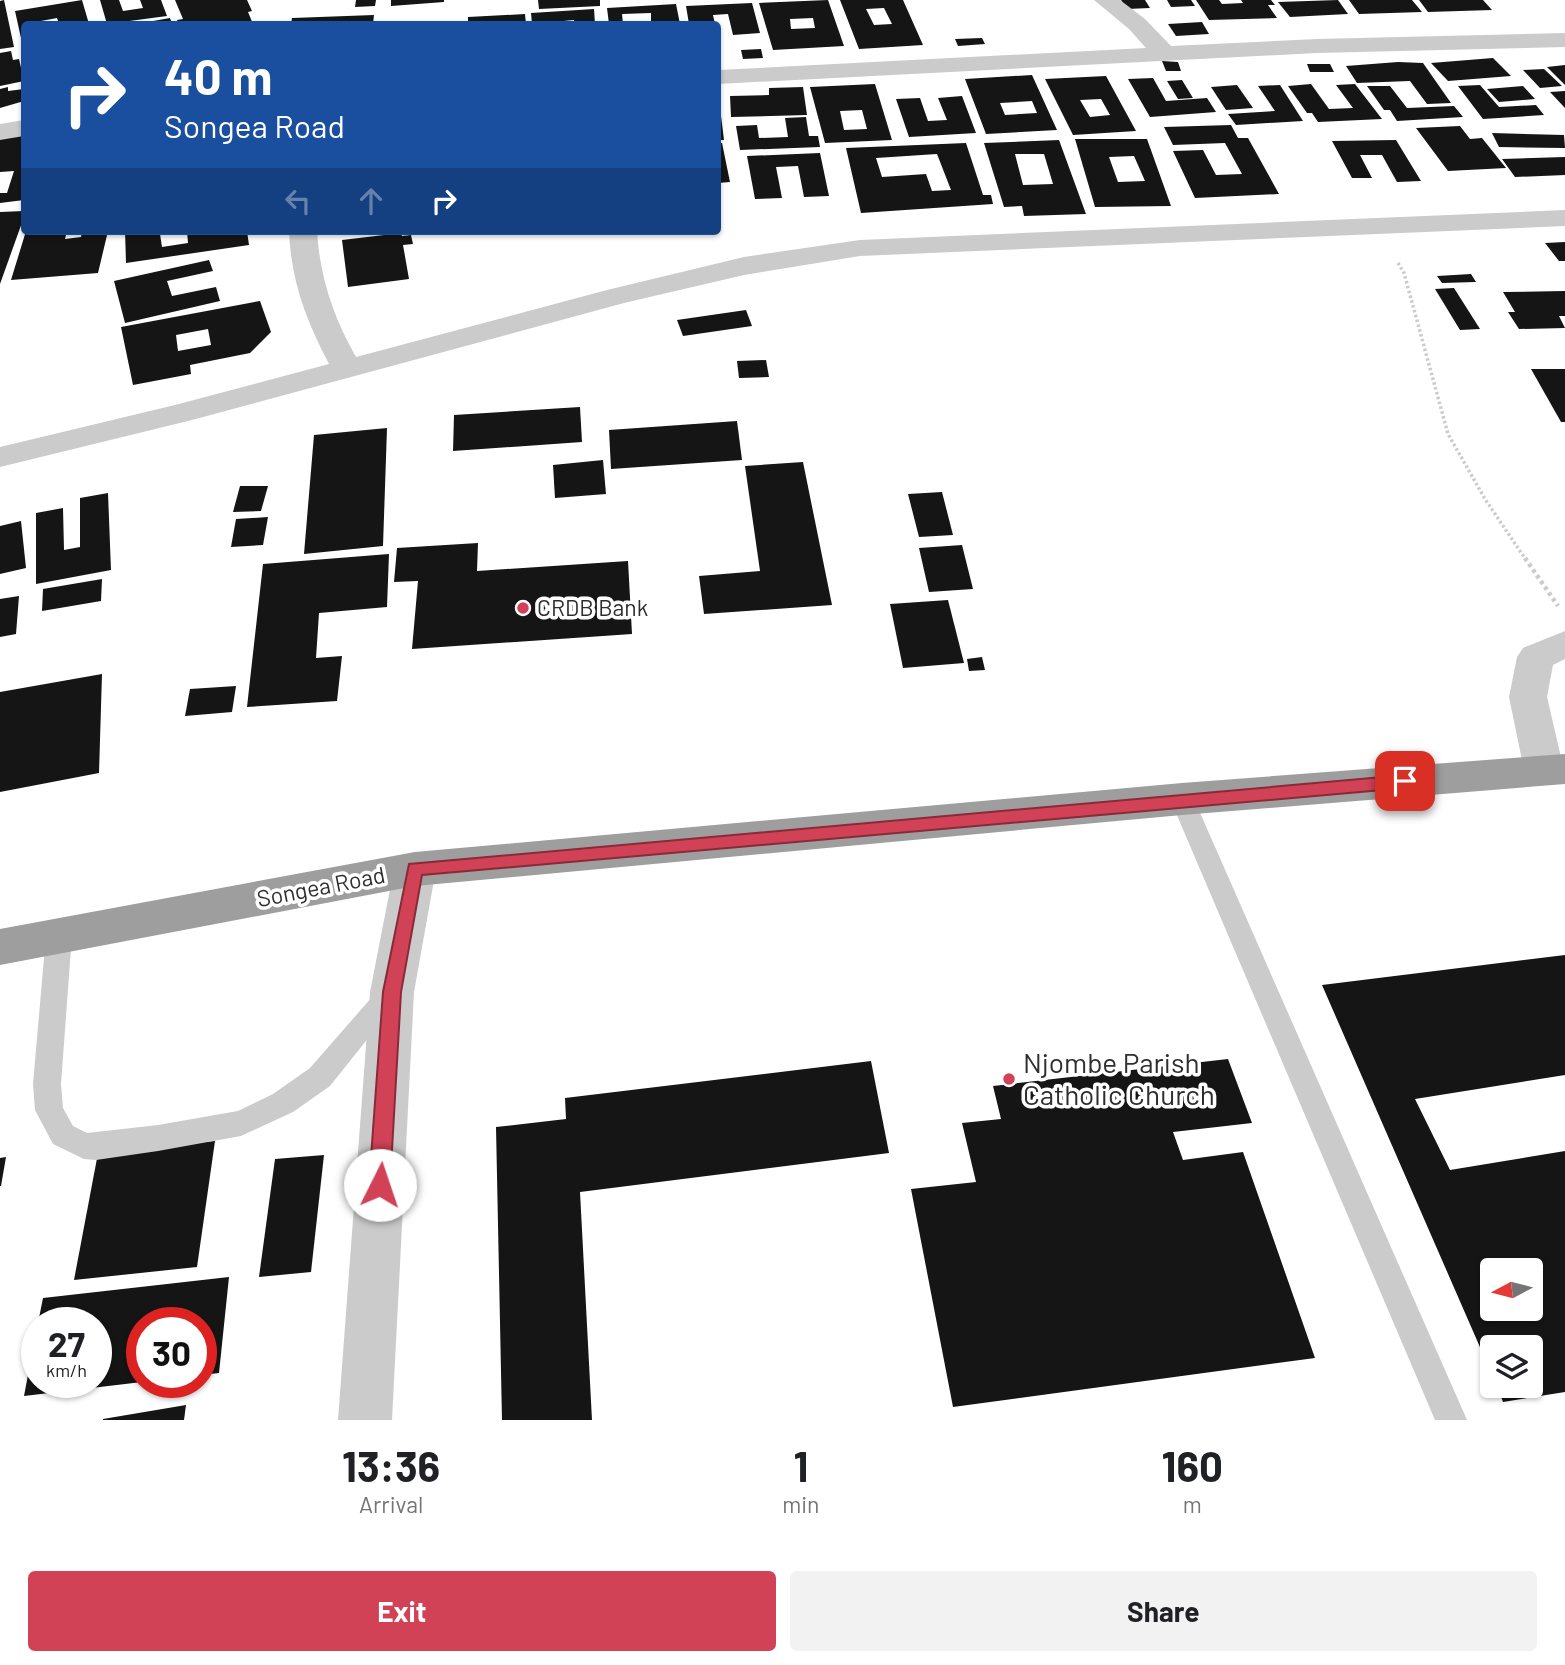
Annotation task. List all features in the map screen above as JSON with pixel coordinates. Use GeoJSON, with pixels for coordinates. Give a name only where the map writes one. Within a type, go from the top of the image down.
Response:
{"type":"FeatureCollection","features":[{"type":"Feature","properties":{"kind":"highway","name":"Songea Road"},"geometry":{"type":"LineString","coordinates":[[0,947],[415,869],[1182,799],[1554,769]]}},
{"type":"Feature","properties":{"kind":"street"},"geometry":{"type":"LineString","coordinates":[[1105,0],[1137,24],[1165,54]]}},
{"type":"Feature","properties":{"kind":"street"},"geometry":{"type":"LineString","coordinates":[[721,77],[1380,44],[1565,40]]}},
{"type":"Feature","properties":{"kind":"street"},"geometry":{"type":"LineString","coordinates":[[0,132],[21,128]]}},
{"type":"Feature","properties":{"kind":"street"},"geometry":{"type":"LineString","coordinates":[[0,457],[181,413],[617,296],[744,266],[860,248],[1565,218]]}},
{"type":"Feature","properties":{"kind":"street"},"geometry":{"type":"LineString","coordinates":[[303,235],[307,279],[315,309],[346,367]]}},
{"type":"Feature","properties":{"kind":"street"},"geometry":{"type":"LineString","coordinates":[[1554,769],[1528,697],[1536,657],[1565,644]]}},
{"type":"Feature","properties":{"kind":"street"},"geometry":{"type":"LineString","coordinates":[[365,1420],[392,992],[415,869]]}},
{"type":"Feature","properties":{"kind":"lane"},"geometry":{"type":"LineString","coordinates":[[1182,799],[1451,1420]]}},
{"type":"Feature","properties":{"kind":"lane"},"geometry":{"type":"LineString","coordinates":[[58,935],[47,1084],[49,1110],[63,1135],[84,1146],[96,1147],[158,1138],[241,1123],[283,1104],[320,1077],[392,992]]}},
{"type":"Feature","properties":{"kind":"path"},"geometry":{"type":"LineString","coordinates":[[1373,225],[1404,273],[1448,434],[1485,499],[1565,615]]}},
{"type":"Feature","properties":{"kind":"building"},"geometry":{"type":"Polygon","coordinates":[[[4,0],[14,47],[0,49],[0,1],[4,0]]]}},
{"type":"Feature","properties":{"kind":"building"},"geometry":{"type":"Polygon","coordinates":[[[82,0],[88,21],[58,21],[57,18],[21,21],[21,38],[15,11],[82,0]]]}},
{"type":"Feature","properties":{"kind":"building"},"geometry":{"type":"Polygon","coordinates":[[[100,0],[119,0],[123,11],[143,8],[140,0],[161,0],[167,16],[130,21],[106,21],[100,0]]]}},
{"type":"Feature","properties":{"kind":"building"},"geometry":{"type":"Polygon","coordinates":[[[175,0],[247,0],[252,11],[248,12],[252,21],[177,20],[183,19],[175,0]]]}},
{"type":"Feature","properties":{"kind":"building"},"geometry":{"type":"Polygon","coordinates":[[[356,0],[376,0],[375,6],[355,7],[356,0]]]}},
{"type":"Feature","properties":{"kind":"building"},"geometry":{"type":"Polygon","coordinates":[[[391,0],[444,0],[444,2],[391,6],[391,0]]]}},
{"type":"Feature","properties":{"kind":"building"},"geometry":{"type":"Polygon","coordinates":[[[538,0],[600,0],[600,6],[539,9],[538,0]]]}},
{"type":"Feature","properties":{"kind":"building"},"geometry":{"type":"Polygon","coordinates":[[[828,0],[844,46],[773,50],[759,3],[828,0]],[[813,18],[790,19],[791,29],[815,28],[813,18]]]}},
{"type":"Feature","properties":{"kind":"building"},"geometry":{"type":"Polygon","coordinates":[[[840,0],[903,0],[923,45],[859,49],[840,0]],[[884,8],[866,9],[874,25],[892,24],[884,8]]]}},
{"type":"Feature","properties":{"kind":"building"},"geometry":{"type":"Polygon","coordinates":[[[1121,0],[1145,0],[1150,8],[1127,9],[1121,0]]]}},
{"type":"Feature","properties":{"kind":"building"},"geometry":{"type":"Polygon","coordinates":[[[1167,0],[1191,0],[1195,6],[1171,7],[1167,0]]]}},
{"type":"Feature","properties":{"kind":"building"},"geometry":{"type":"Polygon","coordinates":[[[1196,0],[1219,0],[1222,4],[1243,3],[1241,0],[1271,0],[1275,5],[1268,5],[1277,18],[1209,20],[1196,0]]]}},
{"type":"Feature","properties":{"kind":"building"},"geometry":{"type":"Polygon","coordinates":[[[1338,0],[1348,14],[1290,17],[1278,2],[1338,0]]]}},
{"type":"Feature","properties":{"kind":"building"},"geometry":{"type":"Polygon","coordinates":[[[1349,0],[1412,0],[1422,12],[1359,14],[1349,0]]]}},
{"type":"Feature","properties":{"kind":"building"},"geometry":{"type":"Polygon","coordinates":[[[1419,0],[1483,0],[1492,10],[1428,12],[1419,0]]]}},
{"type":"Feature","properties":{"kind":"building"},"geometry":{"type":"Polygon","coordinates":[[[752,3],[760,33],[733,35],[728,14],[713,15],[714,21],[688,21],[686,6],[752,3]]]}},
{"type":"Feature","properties":{"kind":"building"},"geometry":{"type":"Polygon","coordinates":[[[676,4],[679,21],[651,21],[651,13],[622,14],[623,21],[609,21],[607,8],[676,4]]]}},
{"type":"Feature","properties":{"kind":"building"},"geometry":{"type":"Polygon","coordinates":[[[594,9],[595,21],[532,21],[531,13],[594,9]]]}},
{"type":"Feature","properties":{"kind":"building"},"geometry":{"type":"Polygon","coordinates":[[[525,14],[526,21],[468,21],[468,17],[525,14]]]}},
{"type":"Feature","properties":{"kind":"building"},"geometry":{"type":"Polygon","coordinates":[[[374,15],[373,21],[292,21],[292,18],[374,15]]]}},
{"type":"Feature","properties":{"kind":"building"},"geometry":{"type":"Polygon","coordinates":[[[1202,22],[1209,34],[1176,36],[1168,24],[1202,22]]]}},
{"type":"Feature","properties":{"kind":"building"},"geometry":{"type":"Polygon","coordinates":[[[982,38],[985,44],[958,46],[955,39],[982,38]]]}},
{"type":"Feature","properties":{"kind":"building"},"geometry":{"type":"Polygon","coordinates":[[[761,49],[763,58],[743,59],[741,50],[761,49]]]}},
{"type":"Feature","properties":{"kind":"building"},"geometry":{"type":"Polygon","coordinates":[[[11,51],[13,60],[19,59],[21,82],[0,86],[0,53],[11,51]]]}},
{"type":"Feature","properties":{"kind":"building"},"geometry":{"type":"Polygon","coordinates":[[[1493,58],[1511,76],[1448,81],[1431,63],[1493,58]]]}},
{"type":"Feature","properties":{"kind":"building"},"geometry":{"type":"Polygon","coordinates":[[[1162,61],[1178,62],[1181,71],[1166,71],[1162,61]]]}},
{"type":"Feature","properties":{"kind":"building"},"geometry":{"type":"Polygon","coordinates":[[[1423,63],[1451,103],[1427,104],[1410,81],[1357,83],[1346,66],[1423,63]]]}},
{"type":"Feature","properties":{"kind":"building"},"geometry":{"type":"Polygon","coordinates":[[[1307,64],[1330,64],[1334,72],[1310,72],[1307,64]]]}},
{"type":"Feature","properties":{"kind":"building"},"geometry":{"type":"Polygon","coordinates":[[[1565,65],[1565,85],[1547,67],[1565,65]]]}},
{"type":"Feature","properties":{"kind":"building"},"geometry":{"type":"Polygon","coordinates":[[[1544,69],[1562,86],[1540,88],[1523,70],[1544,69]]]}},
{"type":"Feature","properties":{"kind":"building"},"geometry":{"type":"Polygon","coordinates":[[[1032,75],[1057,130],[986,134],[965,79],[1032,75]],[[1032,101],[1000,103],[1005,115],[1037,113],[1032,101]]]}},
{"type":"Feature","properties":{"kind":"building"},"geometry":{"type":"Polygon","coordinates":[[[1106,76],[1136,131],[1073,135],[1045,79],[1106,76]],[[1101,99],[1080,100],[1090,117],[1110,115],[1101,99]]]}},
{"type":"Feature","properties":{"kind":"building"},"geometry":{"type":"Polygon","coordinates":[[[1153,78],[1166,101],[1207,98],[1216,112],[1150,117],[1128,79],[1153,78]]]}},
{"type":"Feature","properties":{"kind":"building"},"geometry":{"type":"Polygon","coordinates":[[[1182,80],[1193,98],[1178,99],[1167,81],[1182,80]]]}},
{"type":"Feature","properties":{"kind":"building"},"geometry":{"type":"Polygon","coordinates":[[[875,84],[892,140],[825,143],[810,87],[875,84]],[[862,110],[840,111],[844,130],[867,129],[862,110]]]}},
{"type":"Feature","properties":{"kind":"building"},"geometry":{"type":"Polygon","coordinates":[[[1311,84],[1329,109],[1353,108],[1336,85],[1355,84],[1382,119],[1318,122],[1312,113],[1307,113],[1288,86],[1311,84]]]}},
{"type":"Feature","properties":{"kind":"building"},"geometry":{"type":"Polygon","coordinates":[[[1237,85],[1253,108],[1226,110],[1211,87],[1237,85]]]}},
{"type":"Feature","properties":{"kind":"building"},"geometry":{"type":"Polygon","coordinates":[[[1280,85],[1303,121],[1236,125],[1228,114],[1275,111],[1258,86],[1280,85]]]}},
{"type":"Feature","properties":{"kind":"building"},"geometry":{"type":"Polygon","coordinates":[[[1480,85],[1499,107],[1536,105],[1544,115],[1483,119],[1458,86],[1480,85]]]}},
{"type":"Feature","properties":{"kind":"building"},"geometry":{"type":"Polygon","coordinates":[[[1367,86],[1390,86],[1407,108],[1454,106],[1463,117],[1397,121],[1390,110],[1384,110],[1367,86]]]}},
{"type":"Feature","properties":{"kind":"building"},"geometry":{"type":"Polygon","coordinates":[[[1523,86],[1535,99],[1499,102],[1487,89],[1523,86]]]}},
{"type":"Feature","properties":{"kind":"building"},"geometry":{"type":"Polygon","coordinates":[[[8,87],[8,91],[21,89],[21,102],[0,108],[0,89],[8,87]]]}},
{"type":"Feature","properties":{"kind":"building"},"geometry":{"type":"Polygon","coordinates":[[[803,87],[807,115],[731,117],[730,96],[769,95],[769,88],[803,87]]]}},
{"type":"Feature","properties":{"kind":"building"},"geometry":{"type":"Polygon","coordinates":[[[1565,91],[1565,108],[1550,92],[1565,91]]]}},
{"type":"Feature","properties":{"kind":"building"},"geometry":{"type":"Polygon","coordinates":[[[962,96],[976,133],[909,137],[896,99],[920,98],[928,121],[947,120],[938,98],[962,96]]]}},
{"type":"Feature","properties":{"kind":"building"},"geometry":{"type":"Polygon","coordinates":[[[721,116],[724,140],[721,140],[721,116]]]}},
{"type":"Feature","properties":{"kind":"building"},"geometry":{"type":"Polygon","coordinates":[[[806,117],[809,136],[818,136],[820,147],[740,150],[736,126],[757,125],[759,138],[788,137],[785,118],[806,117]]]}},
{"type":"Feature","properties":{"kind":"building"},"geometry":{"type":"Polygon","coordinates":[[[1231,125],[1238,138],[1248,138],[1279,194],[1195,198],[1173,151],[1203,150],[1216,175],[1242,174],[1225,143],[1173,145],[1164,127],[1231,125]]]}},
{"type":"Feature","properties":{"kind":"building"},"geometry":{"type":"Polygon","coordinates":[[[1460,126],[1470,139],[1482,138],[1506,168],[1448,171],[1416,128],[1460,126]]]}},
{"type":"Feature","properties":{"kind":"building"},"geometry":{"type":"Polygon","coordinates":[[[1492,133],[1564,135],[1565,148],[1499,147],[1492,133]]]}},
{"type":"Feature","properties":{"kind":"building"},"geometry":{"type":"Polygon","coordinates":[[[21,135],[21,200],[0,203],[0,193],[7,193],[14,171],[0,172],[0,137],[21,135]]]}},
{"type":"Feature","properties":{"kind":"building"},"geometry":{"type":"Polygon","coordinates":[[[1075,139],[1147,139],[1171,206],[1095,207],[1075,139]],[[1134,156],[1109,157],[1118,182],[1145,181],[1134,156]]]}},
{"type":"Feature","properties":{"kind":"building"},"geometry":{"type":"Polygon","coordinates":[[[1059,140],[1086,214],[1024,216],[1022,206],[1004,207],[984,143],[1059,140]],[[1015,154],[1023,185],[1053,184],[1044,154],[1015,154]]]}},
{"type":"Feature","properties":{"kind":"building"},"geometry":{"type":"Polygon","coordinates":[[[1396,140],[1421,181],[1397,182],[1382,155],[1360,155],[1372,178],[1352,178],[1332,141],[1396,140]]]}},
{"type":"Feature","properties":{"kind":"building"},"geometry":{"type":"Polygon","coordinates":[[[721,143],[722,143],[730,182],[721,183],[721,143]]]}},
{"type":"Feature","properties":{"kind":"building"},"geometry":{"type":"Polygon","coordinates":[[[966,143],[983,195],[991,195],[993,204],[861,213],[846,148],[966,143]],[[937,154],[876,158],[882,177],[926,174],[932,191],[951,190],[937,154]]]}},
{"type":"Feature","properties":{"kind":"building"},"geometry":{"type":"Polygon","coordinates":[[[820,153],[829,196],[804,197],[798,166],[776,167],[782,198],[755,199],[747,156],[820,153]]]}},
{"type":"Feature","properties":{"kind":"building"},"geometry":{"type":"Polygon","coordinates":[[[1565,157],[1565,175],[1515,177],[1502,159],[1565,157]]]}},
{"type":"Feature","properties":{"kind":"building"},"geometry":{"type":"Polygon","coordinates":[[[21,211],[21,225],[0,284],[0,212],[21,211]]]}},
{"type":"Feature","properties":{"kind":"building"},"geometry":{"type":"Polygon","coordinates":[[[25,235],[66,235],[65,239],[81,235],[107,235],[98,273],[11,280],[25,235]]]}},
{"type":"Feature","properties":{"kind":"building"},"geometry":{"type":"Polygon","coordinates":[[[125,235],[160,235],[162,247],[188,243],[187,235],[248,235],[249,245],[126,263],[125,235]]]}},
{"type":"Feature","properties":{"kind":"building"},"geometry":{"type":"Polygon","coordinates":[[[411,235],[413,244],[403,245],[409,279],[348,287],[342,240],[411,235]]]}},
{"type":"Feature","properties":{"kind":"building"},"geometry":{"type":"Polygon","coordinates":[[[1565,242],[1565,261],[1559,261],[1545,243],[1565,242]]]}},
{"type":"Feature","properties":{"kind":"building"},"geometry":{"type":"Polygon","coordinates":[[[209,260],[213,271],[167,281],[172,296],[216,287],[220,301],[125,323],[114,281],[209,260]]]}},
{"type":"Feature","properties":{"kind":"building"},"geometry":{"type":"Polygon","coordinates":[[[1471,274],[1476,282],[1442,283],[1437,276],[1471,274]]]}},
{"type":"Feature","properties":{"kind":"building"},"geometry":{"type":"Polygon","coordinates":[[[1454,288],[1480,329],[1460,330],[1435,289],[1454,288]]]}},
{"type":"Feature","properties":{"kind":"building"},"geometry":{"type":"Polygon","coordinates":[[[1565,291],[1565,316],[1559,316],[1565,328],[1519,329],[1508,312],[1515,312],[1503,292],[1565,291]]]}},
{"type":"Feature","properties":{"kind":"building"},"geometry":{"type":"Polygon","coordinates":[[[260,301],[271,332],[250,353],[190,365],[191,374],[133,385],[121,327],[260,301]],[[208,329],[176,335],[178,351],[211,345],[208,329]]]}},
{"type":"Feature","properties":{"kind":"building"},"geometry":{"type":"Polygon","coordinates":[[[746,310],[752,326],[683,336],[677,320],[746,310]]]}},
{"type":"Feature","properties":{"kind":"building"},"geometry":{"type":"Polygon","coordinates":[[[766,360],[769,377],[739,378],[737,361],[766,360]]]}},
{"type":"Feature","properties":{"kind":"building"},"geometry":{"type":"Polygon","coordinates":[[[1531,369],[1565,369],[1565,422],[1561,422],[1531,369]]]}},
{"type":"Feature","properties":{"kind":"building"},"geometry":{"type":"Polygon","coordinates":[[[580,407],[582,442],[453,451],[454,415],[580,407]]]}},
{"type":"Feature","properties":{"kind":"building"},"geometry":{"type":"Polygon","coordinates":[[[737,421],[742,460],[611,469],[609,430],[737,421]]]}},
{"type":"Feature","properties":{"kind":"building"},"geometry":{"type":"Polygon","coordinates":[[[387,428],[383,546],[304,554],[314,435],[387,428]]]}},
{"type":"Feature","properties":{"kind":"building"},"geometry":{"type":"Polygon","coordinates":[[[603,460],[606,494],[555,498],[553,465],[603,460]]]}},
{"type":"Feature","properties":{"kind":"building"},"geometry":{"type":"Polygon","coordinates":[[[803,462],[832,605],[704,614],[699,576],[760,571],[745,466],[803,462]]]}},
{"type":"Feature","properties":{"kind":"building"},"geometry":{"type":"Polygon","coordinates":[[[240,486],[268,486],[261,511],[233,512],[240,486]]]}},
{"type":"Feature","properties":{"kind":"building"},"geometry":{"type":"Polygon","coordinates":[[[942,492],[953,535],[919,537],[908,494],[942,492]]]}},
{"type":"Feature","properties":{"kind":"building"},"geometry":{"type":"Polygon","coordinates":[[[108,493],[111,570],[36,584],[36,513],[63,508],[64,550],[80,547],[80,498],[108,493]]]}},
{"type":"Feature","properties":{"kind":"building"},"geometry":{"type":"Polygon","coordinates":[[[268,517],[263,545],[231,547],[236,519],[268,517]]]}},
{"type":"Feature","properties":{"kind":"building"},"geometry":{"type":"Polygon","coordinates":[[[21,521],[26,568],[0,574],[0,526],[21,521]]]}},
{"type":"Feature","properties":{"kind":"building","name":"CRDB Bank"},"geometry":{"type":"Polygon","coordinates":[[[478,543],[477,571],[628,561],[632,634],[412,649],[418,581],[394,582],[397,548],[478,543]]]}},
{"type":"Feature","properties":{"kind":"building"},"geometry":{"type":"Polygon","coordinates":[[[962,545],[973,589],[929,592],[919,548],[962,545]]]}},
{"type":"Feature","properties":{"kind":"building"},"geometry":{"type":"Polygon","coordinates":[[[389,554],[387,607],[319,613],[316,658],[342,656],[337,701],[247,707],[263,564],[389,554]]]}},
{"type":"Feature","properties":{"kind":"building"},"geometry":{"type":"Polygon","coordinates":[[[102,579],[101,601],[42,611],[43,589],[102,579]]]}},
{"type":"Feature","properties":{"kind":"building"},"geometry":{"type":"Polygon","coordinates":[[[19,596],[16,634],[0,637],[0,599],[19,596]]]}},
{"type":"Feature","properties":{"kind":"building"},"geometry":{"type":"Polygon","coordinates":[[[948,600],[964,663],[903,668],[890,604],[948,600]]]}},
{"type":"Feature","properties":{"kind":"building"},"geometry":{"type":"Polygon","coordinates":[[[982,657],[985,670],[969,671],[967,659],[982,657]]]}},
{"type":"Feature","properties":{"kind":"building"},"geometry":{"type":"Polygon","coordinates":[[[102,674],[99,773],[0,792],[0,692],[102,674]]]}},
{"type":"Feature","properties":{"kind":"building"},"geometry":{"type":"Polygon","coordinates":[[[236,686],[232,712],[185,716],[190,689],[236,686]]]}},
{"type":"Feature","properties":{"kind":"building"},"geometry":{"type":"Polygon","coordinates":[[[1565,955],[1565,1075],[1415,1099],[1450,1170],[1565,1151],[1565,1392],[1543,1396],[1543,1335],[1480,1335],[1480,1347],[1322,985],[1565,955]]]}},
{"type":"Feature","properties":{"kind":"building"},"geometry":{"type":"Polygon","coordinates":[[[1228,1059],[1252,1123],[1173,1132],[1183,1160],[1243,1152],[1315,1358],[953,1407],[911,1189],[976,1182],[962,1123],[1001,1119],[993,1086],[1228,1059]]]}},
{"type":"Feature","properties":{"kind":"building"},"geometry":{"type":"Polygon","coordinates":[[[871,1061],[889,1153],[580,1192],[592,1420],[502,1420],[496,1127],[566,1119],[565,1098],[871,1061]]]}},
{"type":"Feature","properties":{"kind":"building"},"geometry":{"type":"Polygon","coordinates":[[[215,1141],[197,1267],[74,1280],[98,1153],[215,1141]]]}},
{"type":"Feature","properties":{"kind":"building"},"geometry":{"type":"Polygon","coordinates":[[[324,1155],[311,1272],[259,1277],[275,1159],[324,1155]]]}},
{"type":"Feature","properties":{"kind":"building"},"geometry":{"type":"Polygon","coordinates":[[[6,1157],[1,1186],[0,1186],[0,1158],[6,1157]]]}},
{"type":"Feature","properties":{"kind":"building"},"geometry":{"type":"Polygon","coordinates":[[[229,1277],[219,1373],[217,1307],[126,1307],[126,1384],[112,1386],[112,1307],[41,1307],[43,1298],[229,1277]]]}},
{"type":"Feature","properties":{"kind":"building"},"geometry":{"type":"Polygon","coordinates":[[[1502,1398],[1528,1398],[1503,1402],[1502,1398]]]}},
{"type":"Feature","properties":{"kind":"building"},"geometry":{"type":"Polygon","coordinates":[[[186,1405],[184,1420],[103,1420],[103,1419],[186,1405]]]}},
{"type":"Feature","properties":{"kind":"place","name":"CRDB Bank"},"geometry":{"type":"Point","coordinates":[523,608]}},
{"type":"Feature","properties":{"kind":"place","name":"Njombe Parish Catholic Church"},"geometry":{"type":"Point","coordinates":[1009,1079]}},
{"type":"Feature","properties":{"kind":"route"},"geometry":{"type":"LineString","coordinates":[[380,1185],[392,992],[415,869],[1405,781]]}}]}
